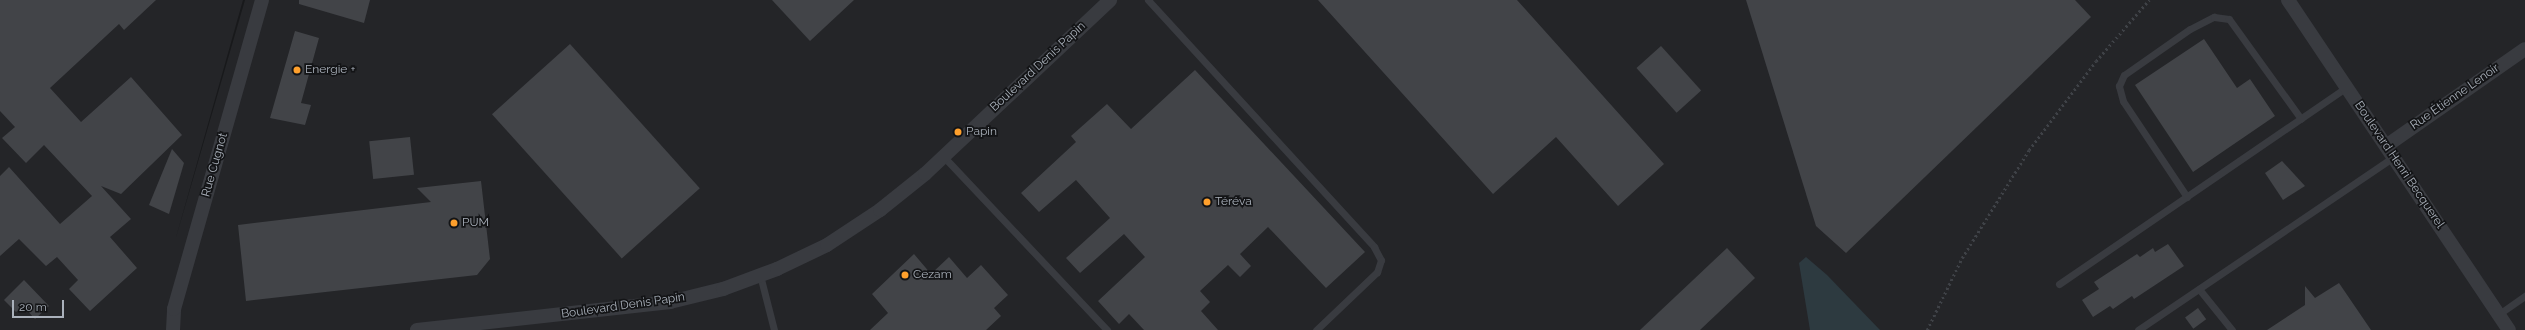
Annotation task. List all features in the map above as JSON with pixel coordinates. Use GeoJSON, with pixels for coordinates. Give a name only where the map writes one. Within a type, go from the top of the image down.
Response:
{"type":"FeatureCollection","features":[{"type":"Feature","properties":{"kind":"street","name":"Rue Cugnot"},"geometry":{"type":"LineString","coordinates":[[173,330],[174,309],[262,0]]}},
{"type":"Feature","properties":{"kind":"street","name":"Boulevard Denis Papin"},"geometry":{"type":"LineString","coordinates":[[418,330],[670,302],[723,289],[760,275],[827,245],[880,210],[944,157],[1110,0]]}},
{"type":"Feature","properties":{"kind":"street","name":"Boulevard Henri Becquerel"},"geometry":{"type":"LineString","coordinates":[[2288,0],[2509,330]]}},
{"type":"Feature","properties":{"kind":"street","name":"Rue Étienne Lenoir"},"geometry":{"type":"LineString","coordinates":[[2390,152],[2525,49]]}},
{"type":"Feature","properties":{"kind":"lane"},"geometry":{"type":"LineString","coordinates":[[1148,0],[1374,247],[1381,260],[1377,272],[1316,330]]}},
{"type":"Feature","properties":{"kind":"lane"},"geometry":{"type":"LineString","coordinates":[[2187,197],[2123,102],[2118,86],[2124,75],[2190,29],[2214,17],[2229,19],[2301,119]]}},
{"type":"Feature","properties":{"kind":"lane"},"geometry":{"type":"LineString","coordinates":[[2059,284],[2347,87]]}},
{"type":"Feature","properties":{"kind":"lane"},"geometry":{"type":"LineString","coordinates":[[2138,330],[2199,289],[2390,152]]}},
{"type":"Feature","properties":{"kind":"lane"},"geometry":{"type":"LineString","coordinates":[[944,157],[1107,330]]}},
{"type":"Feature","properties":{"kind":"lane"},"geometry":{"type":"LineString","coordinates":[[760,275],[774,330]]}},
{"type":"Feature","properties":{"kind":"lane"},"geometry":{"type":"LineString","coordinates":[[2199,289],[2232,330]]}},
{"type":"Feature","properties":{"kind":"lane"},"geometry":{"type":"LineString","coordinates":[[2499,314],[2525,296]]}},
{"type":"Feature","properties":{"kind":"path"},"geometry":{"type":"LineString","coordinates":[[1927,330],[1962,258],[2029,150],[2096,61],[2149,0]]}},
{"type":"Feature","properties":{"kind":"shaded area"},"geometry":{"type":"Polygon","coordinates":[[[0,0],[243,0],[175,241],[245,0],[2525,0],[2525,330],[0,330],[0,0]]]}},
{"type":"Feature","properties":{"kind":"shaded area"},"geometry":{"type":"Polygon","coordinates":[[[1806,257],[1827,275],[1880,330],[1810,330],[1799,263],[1806,257]]]}},
{"type":"Feature","properties":{"kind":"building"},"geometry":{"type":"Polygon","coordinates":[[[0,0],[156,0],[124,30],[119,24],[50,88],[81,122],[131,77],[182,135],[121,194],[101,186],[131,219],[110,237],[137,268],[90,311],[69,289],[78,280],[57,257],[46,266],[19,239],[0,256],[0,176],[9,167],[60,224],[92,196],[44,145],[26,163],[2,138],[15,127],[0,111],[0,0]]]}},
{"type":"Feature","properties":{"kind":"building"},"geometry":{"type":"Polygon","coordinates":[[[299,0],[370,0],[364,23],[299,4],[299,0]]]}},
{"type":"Feature","properties":{"kind":"building"},"geometry":{"type":"Polygon","coordinates":[[[772,0],[854,0],[810,41],[772,0]]]}},
{"type":"Feature","properties":{"kind":"building"},"geometry":{"type":"Polygon","coordinates":[[[1318,0],[1517,0],[1664,164],[1618,206],[1556,137],[1493,194],[1318,0]]]}},
{"type":"Feature","properties":{"kind":"building"},"geometry":{"type":"Polygon","coordinates":[[[1746,0],[2075,0],[2091,17],[1846,253],[1816,226],[1746,0]]]}},
{"type":"Feature","properties":{"kind":"building","name":"Energie +"},"geometry":{"type":"Polygon","coordinates":[[[295,31],[319,38],[301,103],[311,105],[305,125],[270,118],[295,31]]]}},
{"type":"Feature","properties":{"kind":"building"},"geometry":{"type":"Polygon","coordinates":[[[2204,39],[2237,88],[2250,79],[2275,116],[2193,172],[2135,85],[2204,39]]]}},
{"type":"Feature","properties":{"kind":"building"},"geometry":{"type":"Polygon","coordinates":[[[570,44],[700,188],[622,258],[492,114],[570,44]]]}},
{"type":"Feature","properties":{"kind":"building"},"geometry":{"type":"Polygon","coordinates":[[[1661,46],[1701,91],[1677,113],[1636,68],[1661,46]]]}},
{"type":"Feature","properties":{"kind":"building","name":"Téréva"},"geometry":{"type":"Polygon","coordinates":[[[1195,70],[1365,252],[1326,288],[1268,227],[1240,254],[1251,266],[1240,277],[1228,265],[1200,291],[1210,302],[1201,311],[1218,330],[1144,330],[1129,314],[1119,324],[1098,301],[1145,257],[1124,234],[1080,273],[1066,258],[1110,218],[1076,180],[1039,212],[1021,193],[1076,142],[1071,136],[1107,104],[1131,129],[1195,70]]]}},
{"type":"Feature","properties":{"kind":"building"},"geometry":{"type":"Polygon","coordinates":[[[410,137],[414,175],[373,179],[369,141],[410,137]]]}},
{"type":"Feature","properties":{"kind":"building"},"geometry":{"type":"Polygon","coordinates":[[[172,149],[184,163],[169,214],[149,205],[172,149]]]}},
{"type":"Feature","properties":{"kind":"building"},"geometry":{"type":"Polygon","coordinates":[[[2282,161],[2305,186],[2283,200],[2265,173],[2282,161]]]}},
{"type":"Feature","properties":{"kind":"building"},"geometry":{"type":"Polygon","coordinates":[[[481,181],[490,259],[477,275],[246,301],[238,225],[431,202],[417,188],[481,181]]]}},
{"type":"Feature","properties":{"kind":"building"},"geometry":{"type":"Polygon","coordinates":[[[2168,244],[2184,266],[2134,299],[2132,296],[2113,309],[2110,306],[2093,317],[2082,300],[2099,289],[2094,282],[2137,254],[2140,257],[2153,248],[2155,252],[2168,244]]]}},
{"type":"Feature","properties":{"kind":"building"},"geometry":{"type":"Polygon","coordinates":[[[1727,248],[1755,278],[1700,330],[1640,330],[1727,248]]]}},
{"type":"Feature","properties":{"kind":"building"},"geometry":{"type":"Polygon","coordinates":[[[914,254],[931,274],[949,257],[967,278],[981,265],[1008,295],[994,308],[1001,316],[986,330],[870,330],[888,313],[872,294],[914,254]]]}},
{"type":"Feature","properties":{"kind":"building"},"geometry":{"type":"Polygon","coordinates":[[[24,280],[49,306],[35,319],[23,306],[16,312],[4,300],[24,280]]]}},
{"type":"Feature","properties":{"kind":"building"},"geometry":{"type":"Polygon","coordinates":[[[2339,283],[2371,330],[2267,330],[2305,305],[2305,286],[2315,298],[2339,283]]]}},
{"type":"Feature","properties":{"kind":"building"},"geometry":{"type":"Polygon","coordinates":[[[2198,308],[2206,319],[2193,329],[2185,317],[2198,308]]]}},
{"type":"Feature","properties":{"kind":"place","name":"Energie +"},"geometry":{"type":"Point","coordinates":[297,70]}},
{"type":"Feature","properties":{"kind":"place","name":"Papin"},"geometry":{"type":"Point","coordinates":[958,132]}},
{"type":"Feature","properties":{"kind":"place","name":"Téréva"},"geometry":{"type":"Point","coordinates":[1207,202]}},
{"type":"Feature","properties":{"kind":"place","name":"PUM"},"geometry":{"type":"Point","coordinates":[454,223]}},
{"type":"Feature","properties":{"kind":"place","name":"Cezam"},"geometry":{"type":"Point","coordinates":[905,275]}}]}
